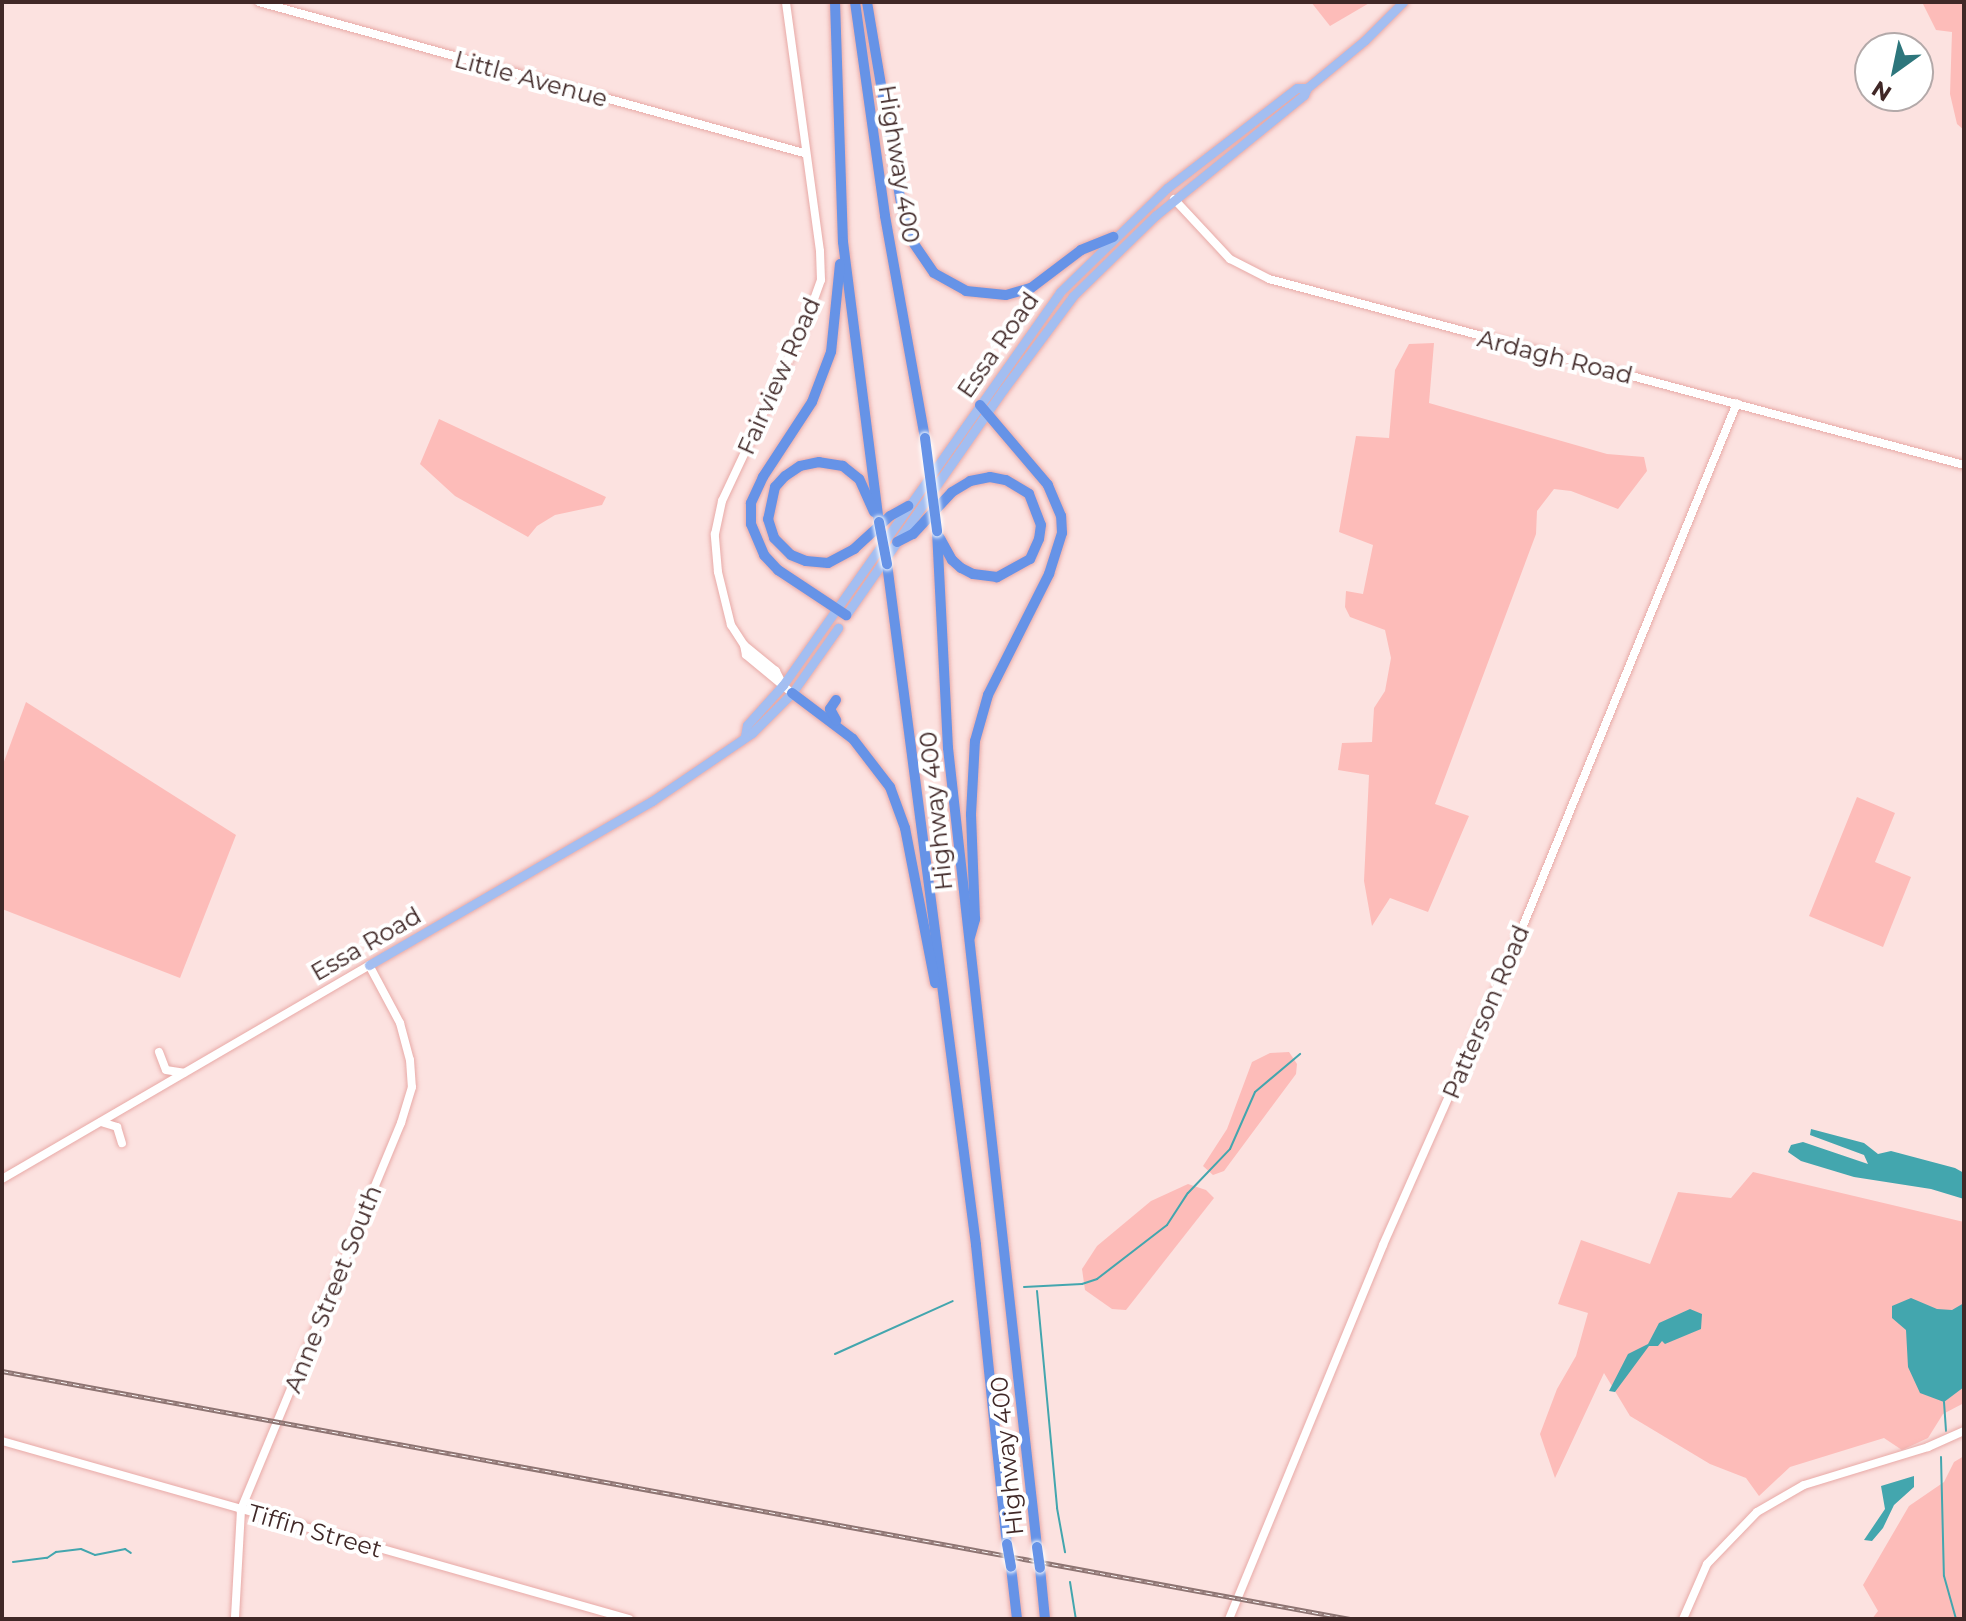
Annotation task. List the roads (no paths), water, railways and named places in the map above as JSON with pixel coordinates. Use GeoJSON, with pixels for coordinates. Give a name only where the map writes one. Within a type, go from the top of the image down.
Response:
{"type":"FeatureCollection","features":[{"type":"Feature","properties":{"kind":"highway","name":"Highway 400"},"geometry":{"type":"LineString","coordinates":[[835,2],[843,242],[879,522],[922,814],[947,1039],[976,1245],[1017,1619]]}},
{"type":"Feature","properties":{"kind":"highway","name":"Highway 400"},"geometry":{"type":"LineString","coordinates":[[855,2],[885,216],[925,438],[937,531],[948,748],[1045,1619]]}},
{"type":"Feature","properties":{"kind":"highway"},"geometry":{"type":"LineString","coordinates":[[867,2],[903,214],[910,238],[934,273],[966,291],[1006,295],[1031,288],[1081,250],[1113,237]]}},
{"type":"Feature","properties":{"kind":"highway"},"geometry":{"type":"LineString","coordinates":[[843,242],[831,352],[812,402],[763,477],[751,503],[751,524],[764,555],[778,570],[846,615]]}},
{"type":"Feature","properties":{"kind":"highway"},"geometry":{"type":"LineString","coordinates":[[969,942],[975,919],[971,784],[975,741],[988,695],[1049,574],[1062,533],[1061,516],[1048,485],[984,409]]}},
{"type":"Feature","properties":{"kind":"highway"},"geometry":{"type":"LineString","coordinates":[[879,522],[859,479],[843,466],[830,462],[800,466],[775,487],[769,503],[768,519],[781,548],[791,555],[818,563],[838,560],[890,516],[908,506]]}},
{"type":"Feature","properties":{"kind":"highway"},"geometry":{"type":"LineString","coordinates":[[897,542],[913,534],[952,492],[970,481],[990,477],[1006,480],[1029,494],[1041,525],[1039,539],[1030,559],[1010,573],[997,577],[973,574],[961,568],[944,548],[937,531]]}},
{"type":"Feature","properties":{"kind":"highway"},"geometry":{"type":"LineString","coordinates":[[792,693],[853,739]]}},
{"type":"Feature","properties":{"kind":"highway"},"geometry":{"type":"LineString","coordinates":[[836,700],[831,714],[890,787],[905,828],[947,1039]]}},
{"type":"Feature","properties":{"kind":"main road","name":"Essa Road"},"geometry":{"type":"LineString","coordinates":[[745,736],[747,725],[783,685],[908,506],[1073,296],[1174,199],[1304,95],[1307,88],[1365,40],[1403,2]]}},
{"type":"Feature","properties":{"kind":"main road","name":"Essa Road"},"geometry":{"type":"LineString","coordinates":[[846,615],[1060,292],[1113,237],[1210,155],[1297,88],[1307,88]]}},
{"type":"Feature","properties":{"kind":"main road","name":"Essa Road"},"geometry":{"type":"LineString","coordinates":[[369,965],[652,801],[752,733],[792,693],[838,628]]}},
{"type":"Feature","properties":{"kind":"street","name":"Little Avenue"},"geometry":{"type":"LineString","coordinates":[[259,2],[804,153]]}},
{"type":"Feature","properties":{"kind":"street","name":"Fairview Road"},"geometry":{"type":"LineString","coordinates":[[783,685],[776,671],[744,645],[731,625],[718,572],[717,516],[804,327],[821,280],[820,251],[804,153],[786,2]]}},
{"type":"Feature","properties":{"kind":"street","name":"Ardagh Road"},"geometry":{"type":"LineString","coordinates":[[1174,199],[1230,259],[1269,279],[1964,465]]}},
{"type":"Feature","properties":{"kind":"street","name":"Patterson Road"},"geometry":{"type":"LineString","coordinates":[[1229,1619],[1383,1245],[1502,977],[1737,403]]}},
{"type":"Feature","properties":{"kind":"street","name":"Essa Road"},"geometry":{"type":"LineString","coordinates":[[838,628],[846,615]]}},
{"type":"Feature","properties":{"kind":"street"},"geometry":{"type":"LineString","coordinates":[[783,685],[792,693]]}},
{"type":"Feature","properties":{"kind":"street","name":"Essa Road"},"geometry":{"type":"LineString","coordinates":[[2,1179],[369,965]]}},
{"type":"Feature","properties":{"kind":"street","name":"Anne Street South"},"geometry":{"type":"LineString","coordinates":[[235,1619],[241,1510],[401,1123],[412,1087],[410,1060],[400,1023],[369,965]]}},
{"type":"Feature","properties":{"kind":"street"},"geometry":{"type":"LineString","coordinates":[[159,1052],[166,1070],[185,1073]]}},
{"type":"Feature","properties":{"kind":"street"},"geometry":{"type":"LineString","coordinates":[[100,1122],[117,1127],[122,1143]]}},
{"type":"Feature","properties":{"kind":"street"},"geometry":{"type":"LineString","coordinates":[[1683,1619],[1707,1564],[1757,1512],[1804,1485],[1928,1447],[1964,1431]]}},
{"type":"Feature","properties":{"kind":"street","name":"Tiffin Street"},"geometry":{"type":"LineString","coordinates":[[2,1441],[629,1619]]}},
{"type":"Feature","properties":{"kind":"water"},"geometry":{"type":"Polygon","coordinates":[[[1811,1129],[1864,1143],[1878,1154],[1891,1151],[1955,1168],[1964,1173],[1964,1199],[1931,1189],[1854,1177],[1801,1161],[1788,1152],[1791,1145],[1803,1142],[1868,1164],[1864,1155],[1810,1135],[1811,1129]]]}},
{"type":"Feature","properties":{"kind":"water"},"geometry":{"type":"Polygon","coordinates":[[[1911,1298],[1937,1309],[1952,1310],[1964,1303],[1964,1387],[1944,1402],[1920,1393],[1908,1367],[1906,1330],[1892,1318],[1892,1306],[1911,1298]]]}},
{"type":"Feature","properties":{"kind":"water"},"geometry":{"type":"Polygon","coordinates":[[[1690,1309],[1702,1314],[1701,1329],[1665,1344],[1662,1341],[1658,1346],[1649,1346],[1615,1392],[1609,1391],[1628,1354],[1648,1344],[1659,1323],[1690,1309]]]}},
{"type":"Feature","properties":{"kind":"water"},"geometry":{"type":"Polygon","coordinates":[[[1914,1476],[1914,1487],[1894,1505],[1883,1528],[1872,1541],[1864,1540],[1885,1509],[1881,1486],[1914,1476]]]}},
{"type":"Feature","properties":{"kind":"waterway"},"geometry":{"type":"LineString","coordinates":[[1024,1287],[1082,1284],[1097,1279],[1167,1225],[1188,1193],[1230,1149],[1255,1092],[1300,1054]]}},
{"type":"Feature","properties":{"kind":"waterway"},"geometry":{"type":"LineString","coordinates":[[1037,1291],[1057,1508],[1065,1552]]}},
{"type":"Feature","properties":{"kind":"waterway"},"geometry":{"type":"LineString","coordinates":[[835,1354],[953,1301]]}},
{"type":"Feature","properties":{"kind":"waterway"},"geometry":{"type":"LineString","coordinates":[[1944,1402],[1946,1431]]}},
{"type":"Feature","properties":{"kind":"waterway"},"geometry":{"type":"LineString","coordinates":[[1941,1457],[1944,1576],[1956,1619]]}},
{"type":"Feature","properties":{"kind":"waterway"},"geometry":{"type":"LineString","coordinates":[[13,1562],[47,1558],[56,1552],[81,1549],[95,1555],[125,1549],[131,1553]]}},
{"type":"Feature","properties":{"kind":"waterway"},"geometry":{"type":"LineString","coordinates":[[1070,1582],[1076,1619]]}},
{"type":"Feature","properties":{"kind":"railway"},"geometry":{"type":"LineString","coordinates":[[2,1371],[1351,1619]]}}]}
